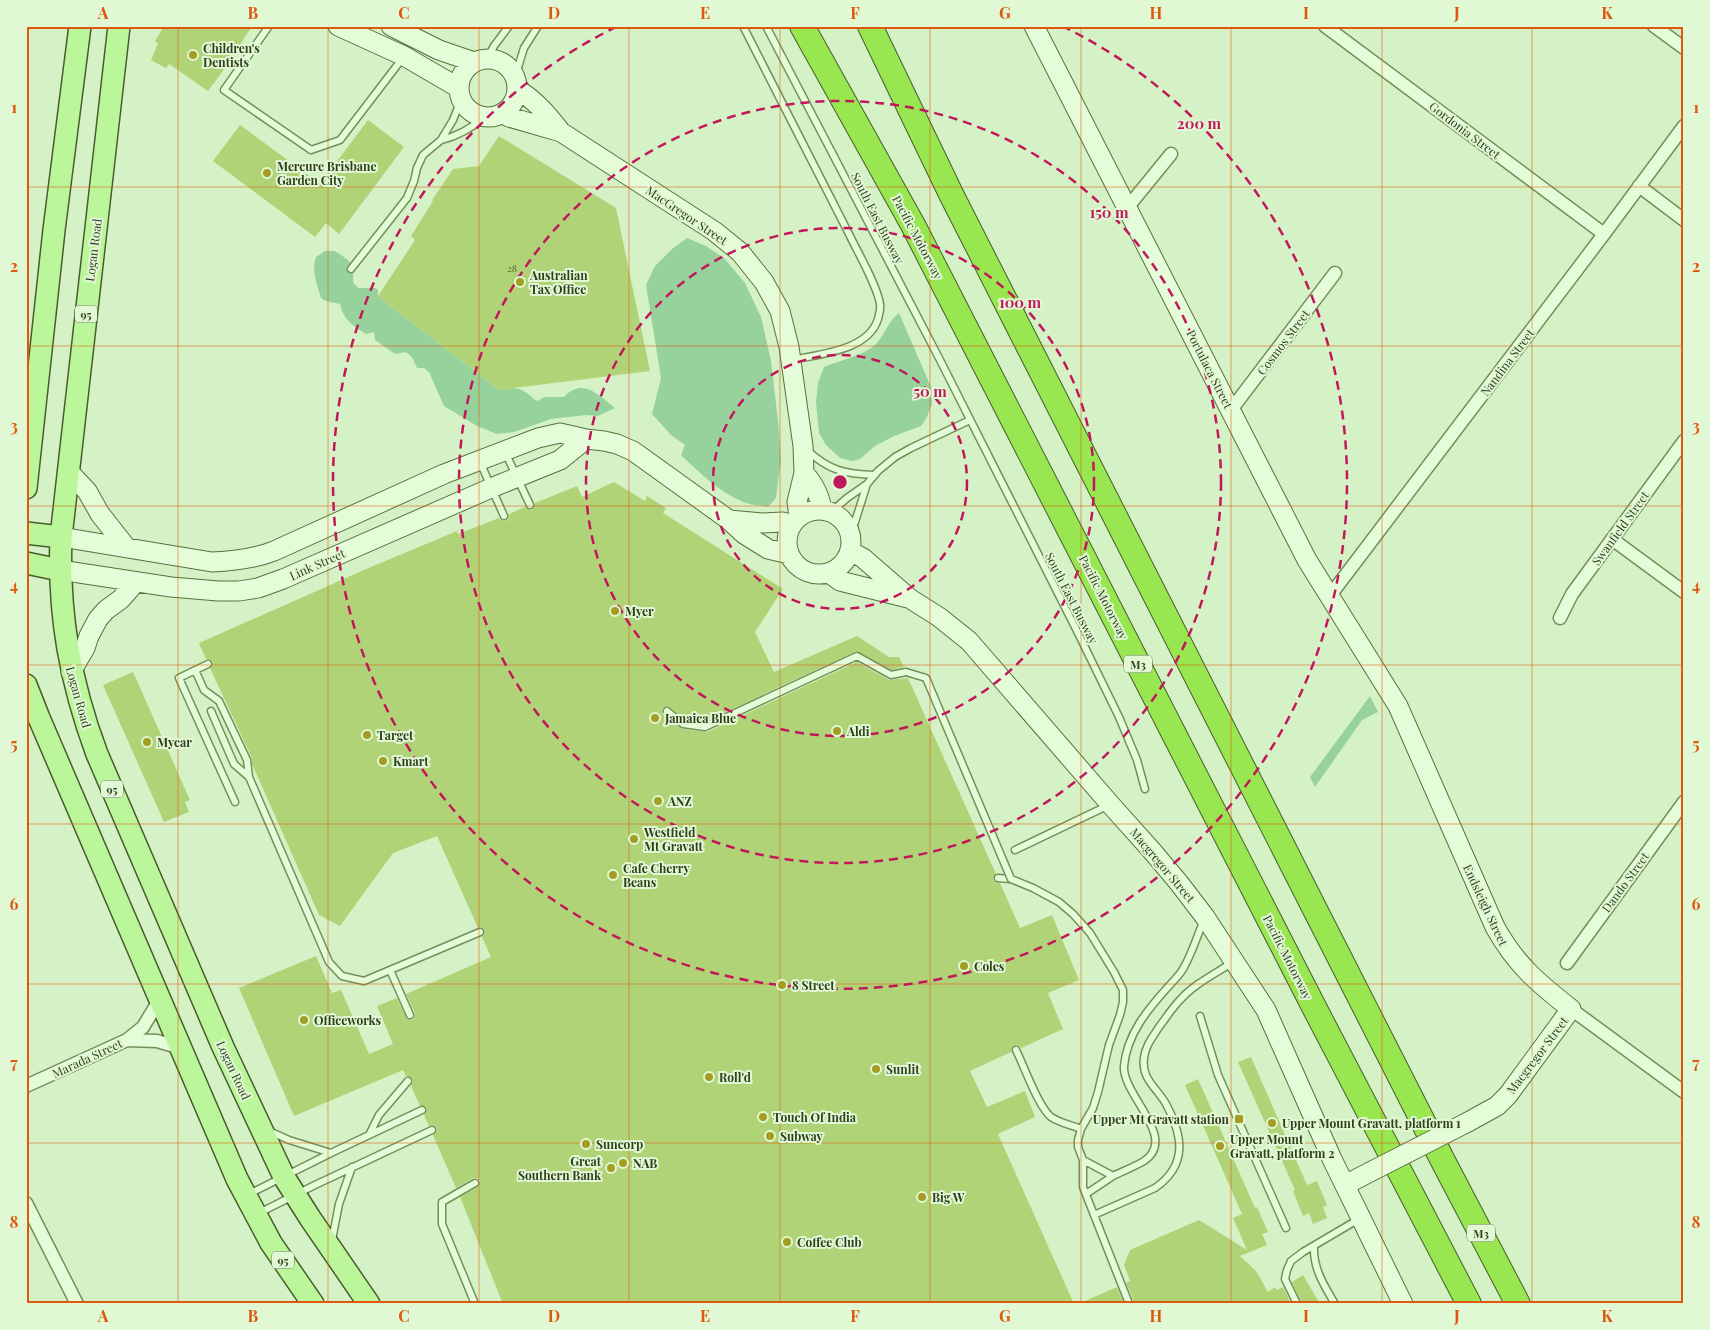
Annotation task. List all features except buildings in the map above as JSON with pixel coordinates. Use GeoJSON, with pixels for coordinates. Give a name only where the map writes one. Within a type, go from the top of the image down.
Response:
{"type":"FeatureCollection","features":[{"type":"Feature","properties":{"kind":"highway","name":"Pacific Motorway"},"geometry":{"type":"LineString","coordinates":[[802,26],[913,225],[1315,1009],[1469,1304]]}},
{"type":"Feature","properties":{"kind":"highway","name":"M3"},"geometry":{"type":"LineString","coordinates":[[870,26],[952,196],[1443,1162],[1518,1304]]}},
{"type":"Feature","properties":{"kind":"main road"},"geometry":{"type":"LineString","coordinates":[[26,488],[54,230],[80,26]]}},
{"type":"Feature","properties":{"kind":"main road","name":"Logan Road"},"geometry":{"type":"LineString","coordinates":[[119,26],[61,537],[62,617],[71,672],[84,719],[97,754],[220,1038],[284,1177],[369,1304]]}},
{"type":"Feature","properties":{"kind":"main road"},"geometry":{"type":"LineString","coordinates":[[26,533],[61,537]]}},
{"type":"Feature","properties":{"kind":"main road","name":"Link Street"},"geometry":{"type":"LineString","coordinates":[[26,563],[60,570]]}},
{"type":"Feature","properties":{"kind":"main road","name":"95"},"geometry":{"type":"LineString","coordinates":[[26,685],[246,1195],[271,1243],[314,1304]]}},
{"type":"Feature","properties":{"kind":"street"},"geometry":{"type":"LineString","coordinates":[[338,26],[404,56],[460,94],[467,108],[475,114],[484,117],[494,116],[504,113],[511,107],[515,98],[516,83],[511,69],[504,63],[496,60],[480,60],[439,50],[391,26]]}},
{"type":"Feature","properties":{"kind":"street","name":"Portulaca Street"},"geometry":{"type":"LineString","coordinates":[[1034,26],[1307,560],[1398,706]]}},
{"type":"Feature","properties":{"kind":"street","name":"Gordonia Street"},"geometry":{"type":"LineString","coordinates":[[1325,26],[1604,234]]}},
{"type":"Feature","properties":{"kind":"street"},"geometry":{"type":"LineString","coordinates":[[1654,26],[1684,48]]}},
{"type":"Feature","properties":{"kind":"street"},"geometry":{"type":"LineString","coordinates":[[460,94],[463,73],[480,60]]}},
{"type":"Feature","properties":{"kind":"street","name":"MacGregor Street"},"geometry":{"type":"LineString","coordinates":[[516,83],[542,108],[561,132]]}},
{"type":"Feature","properties":{"kind":"street","name":"MacGregor Street"},"geometry":{"type":"LineString","coordinates":[[504,113],[509,117],[561,132],[714,231],[740,252],[764,282],[780,312],[789,346],[803,446],[804,473],[797,502],[795,521]]}},
{"type":"Feature","properties":{"kind":"street","name":"Nandina Street"},"geometry":{"type":"LineString","coordinates":[[1329,597],[1684,126]]}},
{"type":"Feature","properties":{"kind":"street"},"geometry":{"type":"LineString","coordinates":[[1127,208],[1171,154]]}},
{"type":"Feature","properties":{"kind":"street"},"geometry":{"type":"LineString","coordinates":[[1639,186],[1684,220]]}},
{"type":"Feature","properties":{"kind":"street","name":"Cosmos Street"},"geometry":{"type":"LineString","coordinates":[[1231,410],[1335,273]]}},
{"type":"Feature","properties":{"kind":"street"},"geometry":{"type":"LineString","coordinates":[[61,537],[212,562],[256,558],[480,460],[560,432],[586,439],[611,442],[633,451],[729,520],[744,534],[768,549],[789,554]]}},
{"type":"Feature","properties":{"kind":"street","name":"Link Street"},"geometry":{"type":"LineString","coordinates":[[60,570],[171,587],[218,591],[239,591],[258,588],[560,460],[586,439]]}},
{"type":"Feature","properties":{"kind":"street","name":"Swanfield Street"},"geometry":{"type":"LineString","coordinates":[[1560,618],[1572,594],[1684,441]]}},
{"type":"Feature","properties":{"kind":"street"},"geometry":{"type":"LineString","coordinates":[[68,471],[87,491],[100,514],[126,547]]}},
{"type":"Feature","properties":{"kind":"street"},"geometry":{"type":"LineString","coordinates":[[804,473],[812,482],[826,511]]}},
{"type":"Feature","properties":{"kind":"street"},"geometry":{"type":"LineString","coordinates":[[729,520],[762,523],[795,521],[814,510],[826,511],[839,517],[845,524],[851,541],[850,551],[838,568],[820,574],[810,573],[801,569],[794,562],[786,544],[795,521]]}},
{"type":"Feature","properties":{"kind":"street"},"geometry":{"type":"LineString","coordinates":[[1612,539],[1684,592]]}},
{"type":"Feature","properties":{"kind":"street","name":"Macgregor Street"},"geometry":{"type":"LineString","coordinates":[[850,551],[863,558],[909,598],[939,617],[969,641],[1159,858],[1205,917],[1266,1010],[1360,1219],[1403,1304]]}},
{"type":"Feature","properties":{"kind":"street","name":"Macgregor Street"},"geometry":{"type":"LineString","coordinates":[[829,572],[840,581],[909,598]]}},
{"type":"Feature","properties":{"kind":"street"},"geometry":{"type":"LineString","coordinates":[[71,672],[85,648],[98,618],[121,599],[136,582]]}},
{"type":"Feature","properties":{"kind":"street","name":"Endsleigh Street"},"geometry":{"type":"LineString","coordinates":[[1398,706],[1495,928],[1507,950],[1536,982],[1684,1092]]}},
{"type":"Feature","properties":{"kind":"street","name":"Dando Street"},"geometry":{"type":"LineString","coordinates":[[1567,962],[1684,802]]}},
{"type":"Feature","properties":{"kind":"street","name":"Marada Street"},"geometry":{"type":"LineString","coordinates":[[26,1086],[128,1040],[143,1027],[160,999]]}},
{"type":"Feature","properties":{"kind":"street","name":"Macgregor Street"},"geometry":{"type":"LineString","coordinates":[[1345,1185],[1497,1106],[1508,1095],[1571,1009]]}},
{"type":"Feature","properties":{"kind":"street"},"geometry":{"type":"LineString","coordinates":[[128,1040],[157,1041],[181,1048]]}},
{"type":"Feature","properties":{"kind":"street"},"geometry":{"type":"LineString","coordinates":[[26,1203],[74,1303]]}},
{"type":"Feature","properties":{"kind":"lane"},"geometry":{"type":"LineString","coordinates":[[269,26],[224,90],[311,150],[340,140],[404,56]]}},
{"type":"Feature","properties":{"kind":"lane"},"geometry":{"type":"LineString","coordinates":[[480,60],[510,26]]}},
{"type":"Feature","properties":{"kind":"lane"},"geometry":{"type":"LineString","coordinates":[[516,83],[524,48],[538,26]]}},
{"type":"Feature","properties":{"kind":"lane"},"geometry":{"type":"LineString","coordinates":[[744,26],[849,234],[881,306],[876,324],[865,338],[858,343],[835,351],[791,360]]}},
{"type":"Feature","properties":{"kind":"lane","name":"South East Busway"},"geometry":{"type":"LineString","coordinates":[[766,26],[970,420],[1119,717],[1137,760],[1145,789]]}},
{"type":"Feature","properties":{"kind":"lane"},"geometry":{"type":"LineString","coordinates":[[351,269],[408,198],[417,168],[424,155],[441,140],[449,128],[460,94]]}},
{"type":"Feature","properties":{"kind":"lane"},"geometry":{"type":"LineString","coordinates":[[441,140],[457,136],[475,126],[484,117]]}},
{"type":"Feature","properties":{"kind":"lane"},"geometry":{"type":"LineString","coordinates":[[826,511],[867,484],[885,465],[911,448],[970,420]]}},
{"type":"Feature","properties":{"kind":"lane"},"geometry":{"type":"LineString","coordinates":[[803,446],[817,460],[830,468],[846,473],[875,475]]}},
{"type":"Feature","properties":{"kind":"lane"},"geometry":{"type":"LineString","coordinates":[[504,451],[530,505]]}},
{"type":"Feature","properties":{"kind":"lane"},"geometry":{"type":"LineString","coordinates":[[480,460],[504,516]]}},
{"type":"Feature","properties":{"kind":"lane"},"geometry":{"type":"LineString","coordinates":[[849,532],[854,525],[867,484]]}},
{"type":"Feature","properties":{"kind":"lane"},"geometry":{"type":"LineString","coordinates":[[667,711],[683,724],[705,727],[857,656],[891,675],[906,672],[926,678],[1011,878]]}},
{"type":"Feature","properties":{"kind":"lane"},"geometry":{"type":"LineString","coordinates":[[208,664],[179,678],[235,802]]}},
{"type":"Feature","properties":{"kind":"lane"},"geometry":{"type":"LineString","coordinates":[[195,670],[204,690],[219,701],[247,760],[249,777],[329,962],[342,976],[364,981],[480,932]]}},
{"type":"Feature","properties":{"kind":"lane"},"geometry":{"type":"LineString","coordinates":[[211,711],[234,764],[249,777]]}},
{"type":"Feature","properties":{"kind":"lane"},"geometry":{"type":"LineString","coordinates":[[1016,850],[1110,804]]}},
{"type":"Feature","properties":{"kind":"lane"},"geometry":{"type":"LineString","coordinates":[[998,878],[1011,878],[1033,888],[1059,902],[1073,914],[1090,933],[1123,990],[1120,1015],[1109,1045],[1098,1092],[1093,1108],[1081,1129],[1078,1147],[1083,1160],[1083,1187],[1128,1301]]}},
{"type":"Feature","properties":{"kind":"lane"},"geometry":{"type":"LineString","coordinates":[[1086,1194],[1113,1176],[1145,1160],[1152,1153],[1155,1146],[1153,1127],[1126,1079],[1124,1068],[1126,1052],[1134,1032],[1148,1010],[1182,971],[1205,917]]}},
{"type":"Feature","properties":{"kind":"lane"},"geometry":{"type":"LineString","coordinates":[[1094,1216],[1163,1183],[1176,1163],[1180,1152],[1179,1133],[1166,1104],[1147,1079],[1143,1069],[1146,1048],[1180,1000],[1197,985],[1234,961]]}},
{"type":"Feature","properties":{"kind":"lane"},"geometry":{"type":"LineString","coordinates":[[390,970],[410,1014]]}},
{"type":"Feature","properties":{"kind":"lane"},"geometry":{"type":"LineString","coordinates":[[1200,1016],[1218,1075],[1286,1228]]}},
{"type":"Feature","properties":{"kind":"lane"},"geometry":{"type":"LineString","coordinates":[[1016,1050],[1038,1097],[1050,1116],[1081,1129]]}},
{"type":"Feature","properties":{"kind":"lane"},"geometry":{"type":"LineString","coordinates":[[369,1135],[379,1115],[408,1081]]}},
{"type":"Feature","properties":{"kind":"lane"},"geometry":{"type":"LineString","coordinates":[[246,1195],[331,1152],[422,1110]]}},
{"type":"Feature","properties":{"kind":"lane"},"geometry":{"type":"LineString","coordinates":[[261,1128],[288,1140],[331,1152]]}},
{"type":"Feature","properties":{"kind":"lane"},"geometry":{"type":"LineString","coordinates":[[256,1215],[432,1130]]}},
{"type":"Feature","properties":{"kind":"lane"},"geometry":{"type":"LineString","coordinates":[[1083,1160],[1113,1176]]}},
{"type":"Feature","properties":{"kind":"lane"},"geometry":{"type":"LineString","coordinates":[[330,1247],[338,1204],[352,1167]]}},
{"type":"Feature","properties":{"kind":"lane"},"geometry":{"type":"LineString","coordinates":[[475,1183],[442,1202],[442,1224],[475,1304]]}},
{"type":"Feature","properties":{"kind":"lane"},"geometry":{"type":"LineString","coordinates":[[1297,1304],[1287,1285],[1285,1276],[1295,1258],[1360,1219]]}},
{"type":"Feature","properties":{"kind":"lane"},"geometry":{"type":"LineString","coordinates":[[1314,1246],[1314,1263],[1336,1304]]}},
{"type":"Feature","properties":{"kind":"green space"},"geometry":{"type":"Polygon","coordinates":[[[687,238],[706,246],[724,258],[745,283],[761,317],[771,361],[781,459],[776,498],[768,507],[741,501],[709,481],[681,455],[685,445],[671,435],[652,414],[661,378],[646,285],[655,266],[672,249],[687,238]]]}},
{"type":"Feature","properties":{"kind":"green space"},"geometry":{"type":"Polygon","coordinates":[[[325,251],[335,251],[350,263],[353,270],[353,282],[358,288],[375,288],[378,290],[378,296],[499,390],[518,389],[525,391],[538,401],[544,397],[564,397],[571,391],[584,388],[590,390],[615,408],[598,416],[586,415],[551,419],[514,432],[497,434],[477,426],[444,406],[429,372],[424,368],[417,368],[412,357],[406,352],[395,354],[375,340],[374,332],[366,334],[353,325],[343,314],[340,304],[321,298],[314,267],[316,257],[325,251]]]}},
{"type":"Feature","properties":{"kind":"green space"},"geometry":{"type":"Polygon","coordinates":[[[899,313],[931,387],[932,404],[927,417],[921,426],[894,436],[875,446],[860,459],[852,461],[840,458],[826,445],[819,433],[816,402],[818,383],[824,367],[870,349],[899,313]]]}},
{"type":"Feature","properties":{"kind":"green space"},"geometry":{"type":"Polygon","coordinates":[[[1370,696],[1378,712],[1362,720],[1315,787],[1310,777],[1370,696]]]}},
{"type":"Feature","properties":{"kind":"place","name":"Children's Dentists"},"geometry":{"type":"Point","coordinates":[193,55]}},
{"type":"Feature","properties":{"kind":"place","name":"Mercure Brisbane Garden City"},"geometry":{"type":"Point","coordinates":[267,173]}},
{"type":"Feature","properties":{"kind":"place","name":"Australian Tax Office"},"geometry":{"type":"Point","coordinates":[520,282]}},
{"type":"Feature","properties":{"kind":"place","name":"Myer"},"geometry":{"type":"Point","coordinates":[615,611]}},
{"type":"Feature","properties":{"kind":"place","name":"Jamaica Blue"},"geometry":{"type":"Point","coordinates":[655,718]}},
{"type":"Feature","properties":{"kind":"place","name":"Aldi"},"geometry":{"type":"Point","coordinates":[837,731]}},
{"type":"Feature","properties":{"kind":"place","name":"Target"},"geometry":{"type":"Point","coordinates":[367,735]}},
{"type":"Feature","properties":{"kind":"place","name":"Mycar"},"geometry":{"type":"Point","coordinates":[147,742]}},
{"type":"Feature","properties":{"kind":"place","name":"Kmart"},"geometry":{"type":"Point","coordinates":[383,761]}},
{"type":"Feature","properties":{"kind":"place","name":"ANZ"},"geometry":{"type":"Point","coordinates":[658,801]}},
{"type":"Feature","properties":{"kind":"place","name":"Westfield Mt Gravatt"},"geometry":{"type":"Point","coordinates":[634,839]}},
{"type":"Feature","properties":{"kind":"place","name":"Cafe Cherry Beans"},"geometry":{"type":"Point","coordinates":[613,875]}},
{"type":"Feature","properties":{"kind":"place","name":"Coles"},"geometry":{"type":"Point","coordinates":[964,966]}},
{"type":"Feature","properties":{"kind":"place","name":"8 Street"},"geometry":{"type":"Point","coordinates":[782,985]}},
{"type":"Feature","properties":{"kind":"place","name":"Officeworks"},"geometry":{"type":"Point","coordinates":[304,1020]}},
{"type":"Feature","properties":{"kind":"place","name":"Sunlit"},"geometry":{"type":"Point","coordinates":[876,1069]}},
{"type":"Feature","properties":{"kind":"place","name":"Roll'd"},"geometry":{"type":"Point","coordinates":[709,1077]}},
{"type":"Feature","properties":{"kind":"place","name":"Touch Of India"},"geometry":{"type":"Point","coordinates":[763,1117]}},
{"type":"Feature","properties":{"kind":"place","name":"Upper Mt Gravatt station"},"geometry":{"type":"Point","coordinates":[1239,1119]}},
{"type":"Feature","properties":{"kind":"place","name":"Upper Mount Gravatt, platform 1"},"geometry":{"type":"Point","coordinates":[1272,1123]}},
{"type":"Feature","properties":{"kind":"place","name":"Subway"},"geometry":{"type":"Point","coordinates":[770,1136]}},
{"type":"Feature","properties":{"kind":"place","name":"Suncorp"},"geometry":{"type":"Point","coordinates":[586,1144]}},
{"type":"Feature","properties":{"kind":"place","name":"Upper Mount Gravatt, platform 2"},"geometry":{"type":"Point","coordinates":[1220,1146]}},
{"type":"Feature","properties":{"kind":"place","name":"NAB"},"geometry":{"type":"Point","coordinates":[623,1163]}},
{"type":"Feature","properties":{"kind":"place","name":"Great Southern Bank"},"geometry":{"type":"Point","coordinates":[611,1168]}},
{"type":"Feature","properties":{"kind":"place","name":"Big W"},"geometry":{"type":"Point","coordinates":[922,1197]}},
{"type":"Feature","properties":{"kind":"place","name":"Coffee Club"},"geometry":{"type":"Point","coordinates":[787,1242]}}]}
